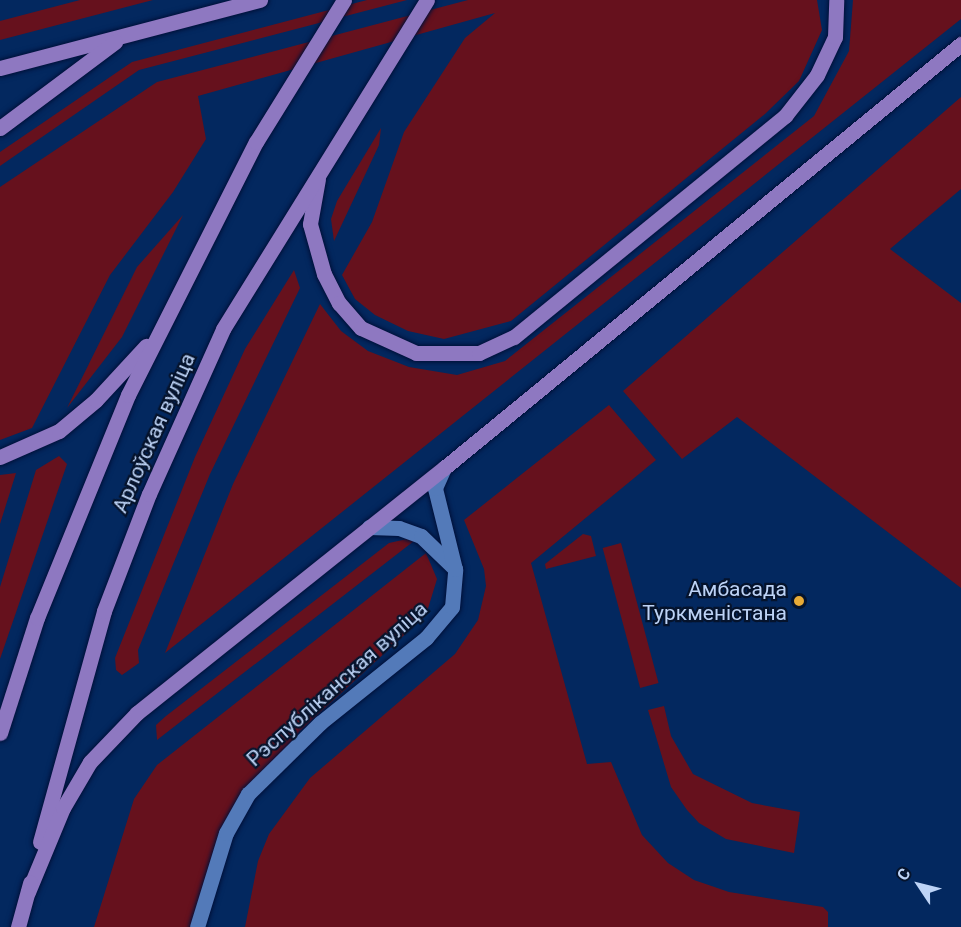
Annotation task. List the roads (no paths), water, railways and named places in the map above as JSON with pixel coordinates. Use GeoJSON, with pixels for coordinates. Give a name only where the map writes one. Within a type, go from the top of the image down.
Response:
{"type":"FeatureCollection","features":[{"type":"Feature","properties":{"kind":"main road"},"geometry":{"type":"LineString","coordinates":[[0,68],[260,0]]}},
{"type":"Feature","properties":{"kind":"main road","name":"Арлоўская вуліца"},"geometry":{"type":"LineString","coordinates":[[0,733],[37,618],[80,507],[156,335],[256,142],[344,0]]}},
{"type":"Feature","properties":{"kind":"main road","name":"Арлоўская вуліца"},"geometry":{"type":"LineString","coordinates":[[18,927],[79,692],[104,611],[148,494],[223,329],[319,170],[427,0]]}},
{"type":"Feature","properties":{"kind":"main road"},"geometry":{"type":"LineString","coordinates":[[319,170],[310,224],[324,274],[353,320],[370,333],[416,353],[478,353],[514,337],[785,116],[817,75],[835,37],[836,0]]}},
{"type":"Feature","properties":{"kind":"main road"},"geometry":{"type":"LineString","coordinates":[[0,128],[122,37]]}},
{"type":"Feature","properties":{"kind":"main road"},"geometry":{"type":"LineString","coordinates":[[28,892],[63,808],[90,762],[178,678],[444,468],[961,44]]}},
{"type":"Feature","properties":{"kind":"main road"},"geometry":{"type":"LineString","coordinates":[[0,457],[59,430],[96,400],[156,335]]}},
{"type":"Feature","properties":{"kind":"street","name":"Рэспубліканская вуліца"},"geometry":{"type":"LineString","coordinates":[[197,927],[226,833],[248,794],[320,723],[426,638],[452,607],[455,569],[435,489],[444,468]]}},
{"type":"Feature","properties":{"kind":"street"},"geometry":{"type":"LineString","coordinates":[[369,527],[399,528],[422,536],[455,569]]}},
{"type":"Feature","properties":{"kind":"place","name":"Амбасада Туркменістана"},"geometry":{"type":"Point","coordinates":[799,601]}}]}
